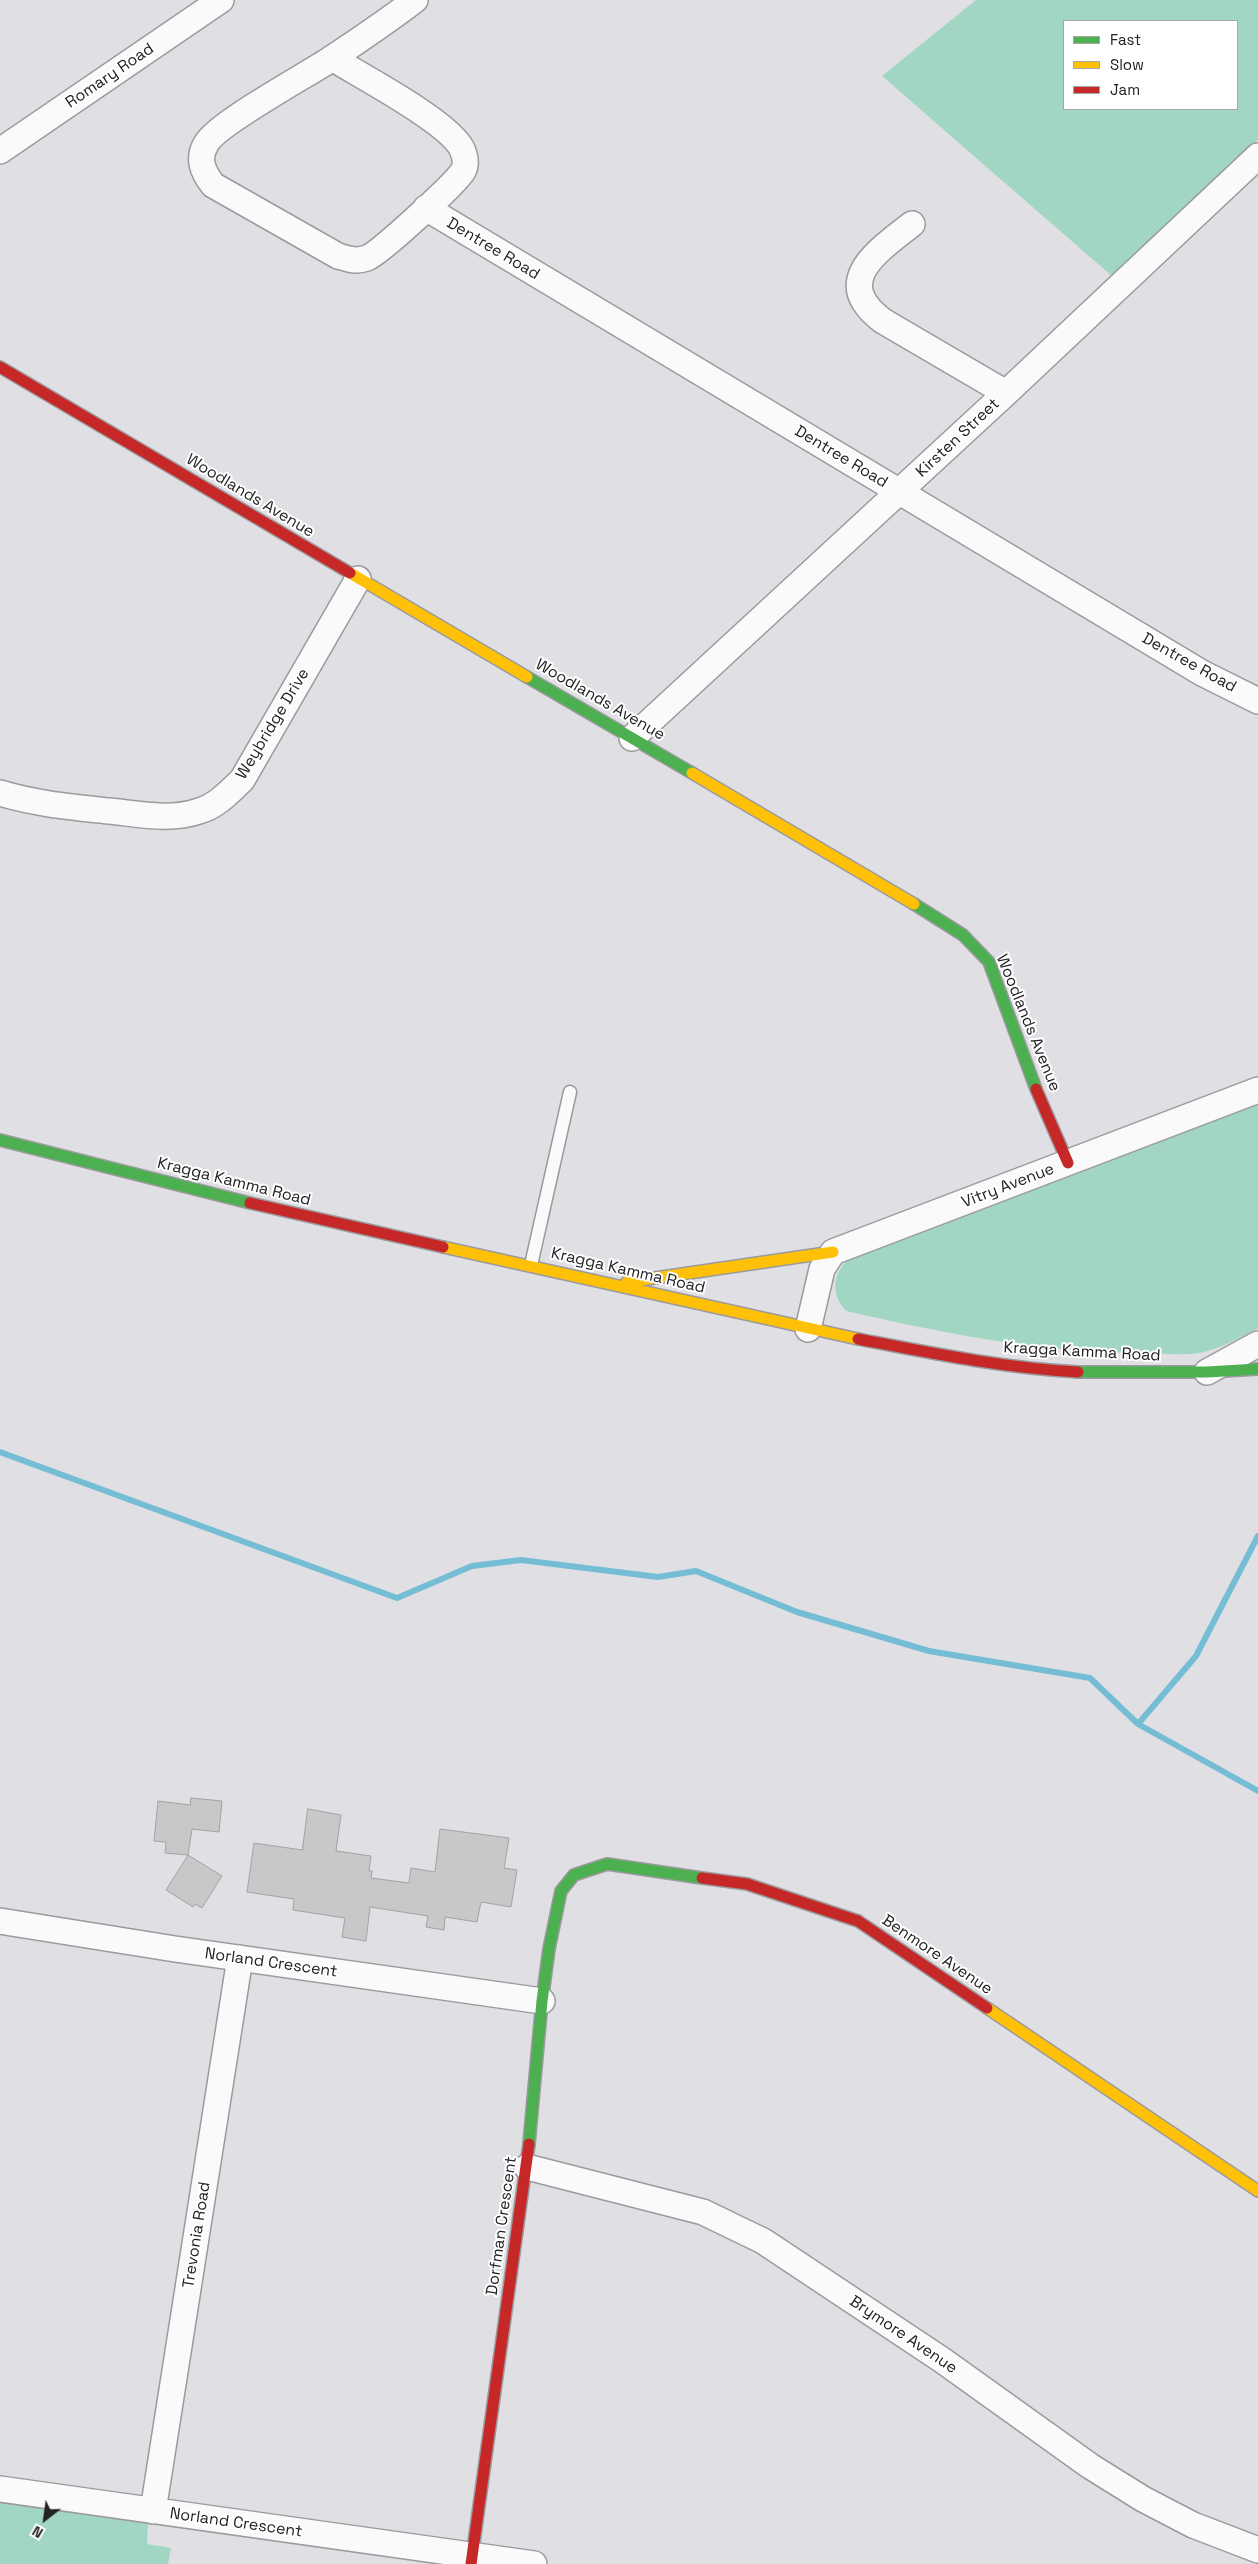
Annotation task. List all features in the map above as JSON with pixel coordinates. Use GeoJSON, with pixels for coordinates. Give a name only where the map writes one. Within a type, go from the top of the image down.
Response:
{"type":"FeatureCollection","features":[{"type":"Feature","properties":{"kind":"street","name":"Romary Road"},"geometry":{"type":"LineString","coordinates":[[0,151],[221,0]]}},
{"type":"Feature","properties":{"kind":"street"},"geometry":{"type":"LineString","coordinates":[[332,58],[449,131],[458,142],[466,160],[463,170],[426,208],[374,254],[354,260],[338,256],[213,185],[206,175],[202,163],[202,152],[214,132],[332,58],[415,0]]}},
{"type":"Feature","properties":{"kind":"street","name":"Kirsten Street"},"geometry":{"type":"LineString","coordinates":[[632,738],[1006,393],[1258,156]]}},
{"type":"Feature","properties":{"kind":"street","name":"Dentree Road"},"geometry":{"type":"LineString","coordinates":[[426,208],[1202,672],[1258,699]]}},
{"type":"Feature","properties":{"kind":"street"},"geometry":{"type":"LineString","coordinates":[[912,224],[868,260],[860,286],[862,301],[870,311],[883,321],[1006,393]]}},
{"type":"Feature","properties":{"kind":"street","name":"Woodlands Avenue"},"geometry":{"type":"LineString","coordinates":[[0,367],[358,579],[922,908],[963,935],[978,948],[988,962],[1034,1084],[1068,1164]]}},
{"type":"Feature","properties":{"kind":"street","name":"Weybridge Drive"},"geometry":{"type":"LineString","coordinates":[[0,794],[28,802],[154,816],[182,816],[202,811],[220,801],[242,780],[358,579]]}},
{"type":"Feature","properties":{"kind":"street","name":"Vitry Avenue"},"geometry":{"type":"LineString","coordinates":[[833,1252],[1258,1090]]}},
{"type":"Feature","properties":{"kind":"street","name":"Kragga Kamma Road"},"geometry":{"type":"LineString","coordinates":[[0,1140],[262,1206],[808,1328],[975,1361],[1030,1369],[1088,1372],[1207,1372],[1258,1369]]}},
{"type":"Feature","properties":{"kind":"street"},"geometry":{"type":"LineString","coordinates":[[613,1285],[725,1266],[833,1252]]}},
{"type":"Feature","properties":{"kind":"street"},"geometry":{"type":"LineString","coordinates":[[808,1328],[822,1269],[833,1252]]}},
{"type":"Feature","properties":{"kind":"street"},"geometry":{"type":"LineString","coordinates":[[1207,1372],[1258,1344]]}},
{"type":"Feature","properties":{"kind":"street","name":"Benmore Avenue"},"geometry":{"type":"LineString","coordinates":[[561,1891],[574,1875],[607,1864],[747,1884],[858,1921],[1258,2191]]}},
{"type":"Feature","properties":{"kind":"street","name":"Dorfman Crescent"},"geometry":{"type":"LineString","coordinates":[[472,2560],[527,2167],[542,2001],[561,1891]]}},
{"type":"Feature","properties":{"kind":"street","name":"Norland Crescent"},"geometry":{"type":"LineString","coordinates":[[0,1921],[240,1958],[542,2001]]}},
{"type":"Feature","properties":{"kind":"street","name":"Trevonia Road"},"geometry":{"type":"LineString","coordinates":[[153,2511],[240,1958]]}},
{"type":"Feature","properties":{"kind":"street","name":"Brymore Avenue"},"geometry":{"type":"LineString","coordinates":[[527,2167],[703,2212],[763,2241],[942,2360],[1090,2466],[1143,2499],[1193,2524],[1258,2550]]}},
{"type":"Feature","properties":{"kind":"street","name":"Norland Crescent"},"geometry":{"type":"LineString","coordinates":[[0,2489],[472,2560],[534,2564]]}},
{"type":"Feature","properties":{"kind":"lane"},"geometry":{"type":"LineString","coordinates":[[532,1265],[570,1092]]}},
{"type":"Feature","properties":{"kind":"green space"},"geometry":{"type":"Polygon","coordinates":[[[976,0],[1258,0],[1258,140],[1113,277],[882,76],[976,0]]]}},
{"type":"Feature","properties":{"kind":"green space"},"geometry":{"type":"Polygon","coordinates":[[[1258,1103],[1258,1328],[1229,1343],[1199,1353],[1184,1354],[1063,1349],[990,1340],[918,1327],[846,1311],[841,1305],[835,1285],[838,1272],[847,1260],[1258,1103]]]}},
{"type":"Feature","properties":{"kind":"green space"},"geometry":{"type":"Polygon","coordinates":[[[0,2501],[148,2522],[147,2544],[171,2548],[168,2564],[0,2564],[0,2501]]]}},
{"type":"Feature","properties":{"kind":"building"},"geometry":{"type":"Polygon","coordinates":[[[191,1798],[222,1801],[219,1832],[192,1829],[188,1855],[165,1853],[166,1842],[154,1841],[158,1801],[190,1805],[191,1798]]]}},
{"type":"Feature","properties":{"kind":"building"},"geometry":{"type":"Polygon","coordinates":[[[308,1809],[341,1815],[336,1851],[371,1856],[369,1871],[372,1871],[371,1878],[409,1883],[411,1868],[435,1872],[440,1829],[509,1838],[504,1868],[517,1870],[511,1907],[481,1902],[477,1922],[445,1917],[444,1930],[426,1927],[428,1916],[370,1907],[366,1941],[342,1937],[345,1918],[293,1910],[294,1899],[247,1892],[254,1843],[302,1850],[308,1809]]]}},
{"type":"Feature","properties":{"kind":"building"},"geometry":{"type":"Polygon","coordinates":[[[188,1855],[222,1876],[202,1908],[195,1904],[193,1907],[166,1890],[188,1855]]]}},
{"type":"Feature","properties":{"kind":"waterway"},"geometry":{"type":"LineString","coordinates":[[0,1452],[397,1598],[472,1566],[521,1560],[658,1577],[696,1571],[797,1612],[929,1651],[1090,1678],[1138,1724],[1258,1791]]}},
{"type":"Feature","properties":{"kind":"waterway"},"geometry":{"type":"LineString","coordinates":[[1138,1724],[1196,1656],[1258,1536]]}},
{"type":"Feature","properties":{"kind":"traffic: fast"},"geometry":{"type":"LineString","coordinates":[[527,677],[692,773]]}},
{"type":"Feature","properties":{"kind":"traffic: fast"},"geometry":{"type":"LineString","coordinates":[[914,904],[963,935],[989,962],[1036,1089]]}},
{"type":"Feature","properties":{"kind":"traffic: fast"},"geometry":{"type":"LineString","coordinates":[[0,1140],[250,1203]]}},
{"type":"Feature","properties":{"kind":"traffic: fast"},"geometry":{"type":"LineString","coordinates":[[1078,1372],[1207,1372],[1258,1369]]}},
{"type":"Feature","properties":{"kind":"traffic: fast"},"geometry":{"type":"LineString","coordinates":[[529,2144],[542,2001],[549,1949],[561,1891],[574,1875],[607,1864],[702,1878]]}},
{"type":"Feature","properties":{"kind":"traffic: slow"},"geometry":{"type":"LineString","coordinates":[[350,573],[527,677]]}},
{"type":"Feature","properties":{"kind":"traffic: slow"},"geometry":{"type":"LineString","coordinates":[[692,773],[914,904]]}},
{"type":"Feature","properties":{"kind":"traffic: slow"},"geometry":{"type":"LineString","coordinates":[[443,1247],[858,1339]]}},
{"type":"Feature","properties":{"kind":"traffic: slow"},"geometry":{"type":"LineString","coordinates":[[627,1282],[833,1252]]}},
{"type":"Feature","properties":{"kind":"traffic: slow"},"geometry":{"type":"LineString","coordinates":[[987,2008],[1258,2191]]}},
{"type":"Feature","properties":{"kind":"traffic: jam"},"geometry":{"type":"LineString","coordinates":[[0,367],[350,573]]}},
{"type":"Feature","properties":{"kind":"traffic: jam"},"geometry":{"type":"LineString","coordinates":[[1036,1089],[1068,1163]]}},
{"type":"Feature","properties":{"kind":"traffic: jam"},"geometry":{"type":"LineString","coordinates":[[250,1203],[443,1247]]}},
{"type":"Feature","properties":{"kind":"traffic: jam"},"geometry":{"type":"LineString","coordinates":[[858,1339],[940,1355],[1022,1367],[1078,1372]]}},
{"type":"Feature","properties":{"kind":"traffic: jam"},"geometry":{"type":"LineString","coordinates":[[702,1878],[747,1884],[858,1921],[987,2008]]}},
{"type":"Feature","properties":{"kind":"traffic: jam"},"geometry":{"type":"LineString","coordinates":[[471,2564],[529,2144]]}}]}
